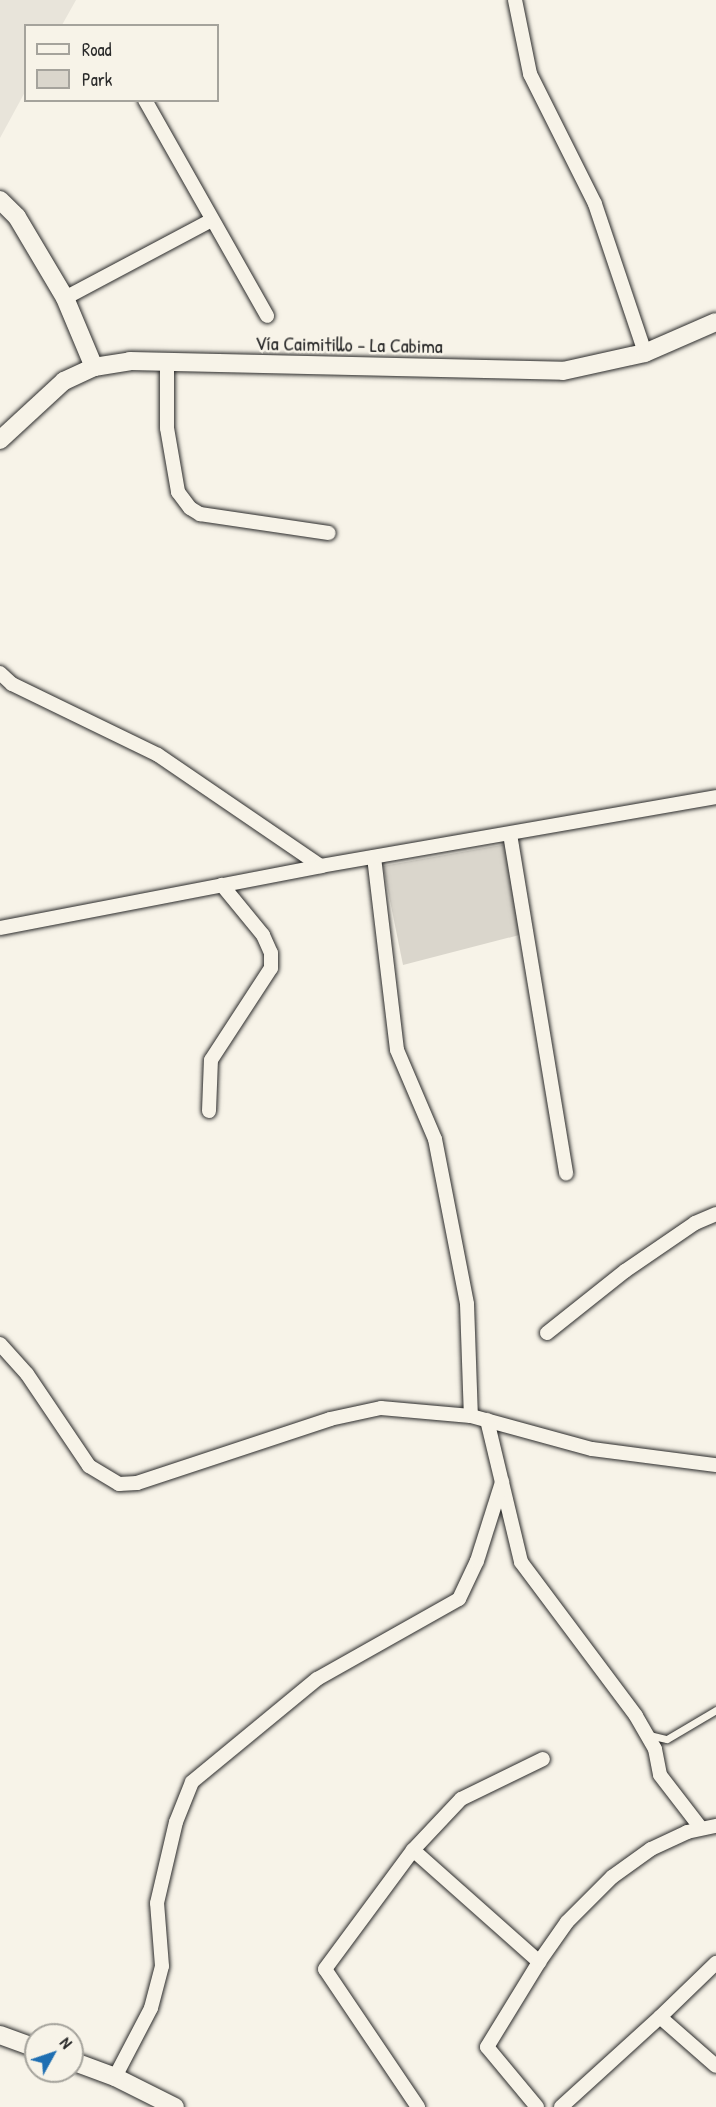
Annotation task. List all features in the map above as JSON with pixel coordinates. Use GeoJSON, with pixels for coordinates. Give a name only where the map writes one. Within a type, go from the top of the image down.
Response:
{"type":"FeatureCollection","features":[{"type":"Feature","properties":{"kind":"street"},"geometry":{"type":"LineString","coordinates":[[515,0],[530,74],[595,204],[645,353]]}},
{"type":"Feature","properties":{"kind":"street"},"geometry":{"type":"LineString","coordinates":[[146,102],[267,316]]}},
{"type":"Feature","properties":{"kind":"street"},"geometry":{"type":"LineString","coordinates":[[0,200],[16,217],[65,298],[94,367]]}},
{"type":"Feature","properties":{"kind":"street"},"geometry":{"type":"LineString","coordinates":[[65,298],[212,220]]}},
{"type":"Feature","properties":{"kind":"street","name":"Vía Caimitillo - La Cabima"},"geometry":{"type":"LineString","coordinates":[[0,440],[64,381],[94,367],[130,361],[563,371],[645,353],[716,322]]}},
{"type":"Feature","properties":{"kind":"street"},"geometry":{"type":"LineString","coordinates":[[167,363],[169,439],[178,492],[190,508],[200,514],[329,533]]}},
{"type":"Feature","properties":{"kind":"street"},"geometry":{"type":"LineString","coordinates":[[0,673],[12,684],[158,755],[321,866]]}},
{"type":"Feature","properties":{"kind":"street"},"geometry":{"type":"LineString","coordinates":[[0,928],[321,866],[716,797]]}},
{"type":"Feature","properties":{"kind":"street"},"geometry":{"type":"LineString","coordinates":[[510,834],[566,1173]]}},
{"type":"Feature","properties":{"kind":"street"},"geometry":{"type":"LineString","coordinates":[[374,857],[397,1050],[435,1139],[463,1281],[471,1416]]}},
{"type":"Feature","properties":{"kind":"street"},"geometry":{"type":"LineString","coordinates":[[209,1111],[211,1060],[271,968],[271,953],[263,935],[222,885]]}},
{"type":"Feature","properties":{"kind":"street"},"geometry":{"type":"LineString","coordinates":[[547,1333],[625,1271],[695,1223],[716,1214]]}},
{"type":"Feature","properties":{"kind":"street"},"geometry":{"type":"LineString","coordinates":[[0,1344],[27,1374],[89,1466],[119,1484],[137,1483],[330,1419],[381,1408],[471,1416],[592,1449],[716,1465]]}},
{"type":"Feature","properties":{"kind":"street"},"geometry":{"type":"LineString","coordinates":[[487,1420],[521,1562],[646,1734],[655,1749],[660,1775],[700,1827]]}},
{"type":"Feature","properties":{"kind":"street"},"geometry":{"type":"LineString","coordinates":[[115,2077],[151,2008],[162,1966],[157,1903],[176,1822],[192,1782],[317,1679],[459,1599],[477,1561],[502,1482]]}},
{"type":"Feature","properties":{"kind":"street"},"geometry":{"type":"LineString","coordinates":[[418,2107],[325,1969],[414,1850],[461,1799],[543,1760]]}},
{"type":"Feature","properties":{"kind":"street"},"geometry":{"type":"LineString","coordinates":[[537,2107],[487,2047],[539,1962],[567,1922],[612,1877],[651,1849],[700,1827],[716,1826]]}},
{"type":"Feature","properties":{"kind":"street"},"geometry":{"type":"LineString","coordinates":[[414,1850],[539,1962]]}},
{"type":"Feature","properties":{"kind":"street"},"geometry":{"type":"LineString","coordinates":[[561,2107],[716,1963]]}},
{"type":"Feature","properties":{"kind":"street"},"geometry":{"type":"LineString","coordinates":[[660,2017],[716,2066]]}},
{"type":"Feature","properties":{"kind":"street"},"geometry":{"type":"LineString","coordinates":[[0,2035],[24,2044]]}},
{"type":"Feature","properties":{"kind":"street"},"geometry":{"type":"LineString","coordinates":[[84,2065],[115,2077],[175,2107]]}},
{"type":"Feature","properties":{"kind":"lane"},"geometry":{"type":"LineString","coordinates":[[646,1734],[667,1739],[716,1710]]}},
{"type":"Feature","properties":{"kind":"shaded area"},"geometry":{"type":"Polygon","coordinates":[[[0,0],[76,0],[63,24],[24,24],[24,94],[0,138],[0,0]]]}},
{"type":"Feature","properties":{"kind":"green space"},"geometry":{"type":"Polygon","coordinates":[[[507,844],[523,934],[403,965],[383,866],[507,844]]]}}]}
